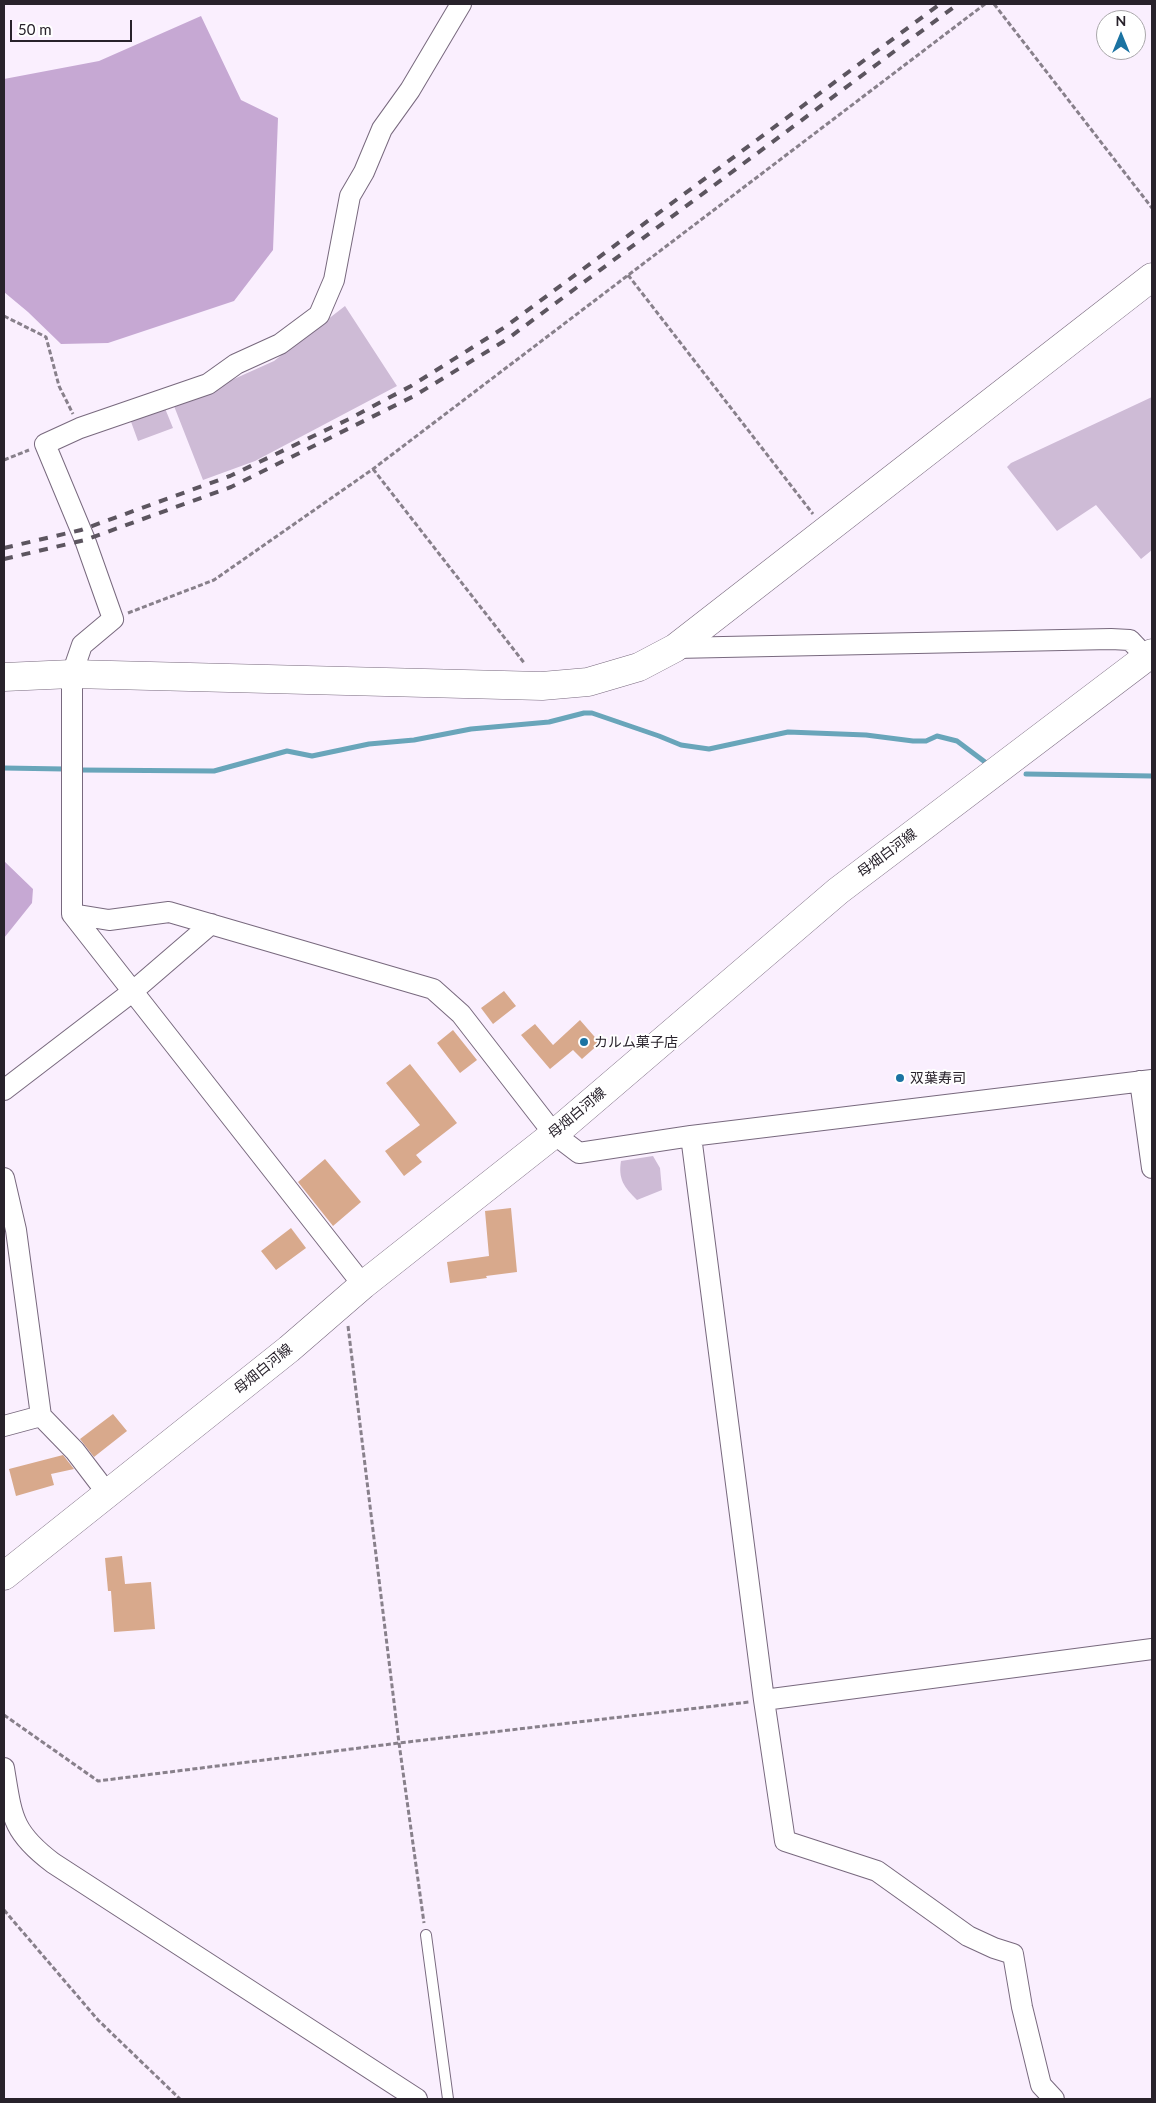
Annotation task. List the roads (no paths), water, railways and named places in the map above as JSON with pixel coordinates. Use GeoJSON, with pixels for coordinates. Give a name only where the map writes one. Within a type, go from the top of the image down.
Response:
{"type":"FeatureCollection","features":[{"type":"Feature","properties":{"kind":"main road"},"geometry":{"type":"LineString","coordinates":[[4,678],[72,674],[542,686],[588,682],[640,667],[675,648],[1152,277]]}},
{"type":"Feature","properties":{"kind":"main road","name":"母畑白河線"},"geometry":{"type":"LineString","coordinates":[[4,1576],[289,1349],[363,1285],[554,1134],[838,891],[1151,659]]}},
{"type":"Feature","properties":{"kind":"street"},"geometry":{"type":"LineString","coordinates":[[363,1285],[72,914],[72,674],[82,645],[113,619],[86,540],[45,444],[80,428],[208,384],[236,364],[280,344],[319,315],[334,280],[350,196],[364,172],[382,129],[410,90],[461,4]]}},
{"type":"Feature","properties":{"kind":"street"},"geometry":{"type":"LineString","coordinates":[[675,648],[1111,639],[1130,640],[1151,659]]}},
{"type":"Feature","properties":{"kind":"street"},"geometry":{"type":"LineString","coordinates":[[72,914],[108,920],[169,912],[433,989],[462,1014],[554,1134],[579,1153],[691,1136],[1146,1080],[1152,1168]]}},
{"type":"Feature","properties":{"kind":"street"},"geometry":{"type":"LineString","coordinates":[[4,1090],[132,992],[211,924]]}},
{"type":"Feature","properties":{"kind":"street"},"geometry":{"type":"LineString","coordinates":[[691,1136],[764,1700],[785,1841],[877,1871],[968,1936],[1013,1954],[1022,2006],[1041,2084],[1054,2099]]}},
{"type":"Feature","properties":{"kind":"street"},"geometry":{"type":"LineString","coordinates":[[4,1178],[16,1230],[41,1416],[75,1451],[107,1493]]}},
{"type":"Feature","properties":{"kind":"street"},"geometry":{"type":"LineString","coordinates":[[4,1426],[41,1416]]}},
{"type":"Feature","properties":{"kind":"street"},"geometry":{"type":"LineString","coordinates":[[764,1700],[1152,1649]]}},
{"type":"Feature","properties":{"kind":"street"},"geometry":{"type":"LineString","coordinates":[[4,1768],[12,1813],[32,1847],[53,1863],[417,2099]]}},
{"type":"Feature","properties":{"kind":"lane"},"geometry":{"type":"LineString","coordinates":[[426,1935],[448,2099]]}},
{"type":"Feature","properties":{"kind":"waterway"},"geometry":{"type":"LineString","coordinates":[[80,770],[214,771],[287,751],[312,756],[369,744],[414,740],[471,729],[549,722],[584,713],[592,713],[681,745],[709,749],[788,732],[866,735],[913,741],[926,741],[937,736],[957,741],[989,765]]}},
{"type":"Feature","properties":{"kind":"waterway"},"geometry":{"type":"LineString","coordinates":[[4,768],[64,769]]}},
{"type":"Feature","properties":{"kind":"waterway"},"geometry":{"type":"LineString","coordinates":[[1026,774],[1152,776]]}},
{"type":"Feature","properties":{"kind":"railway"},"geometry":{"type":"LineString","coordinates":[[4,548],[81,530],[230,476],[349,419],[411,386],[505,327],[940,4]]}},
{"type":"Feature","properties":{"kind":"railway"},"geometry":{"type":"LineString","coordinates":[[4,559],[85,540],[231,487],[414,396],[506,340],[958,4]]}},
{"type":"Feature","properties":{"kind":"place","name":"カルム菓子店"},"geometry":{"type":"Point","coordinates":[584,1042]}},
{"type":"Feature","properties":{"kind":"place","name":"双葉寿司"},"geometry":{"type":"Point","coordinates":[900,1078]}}]}
